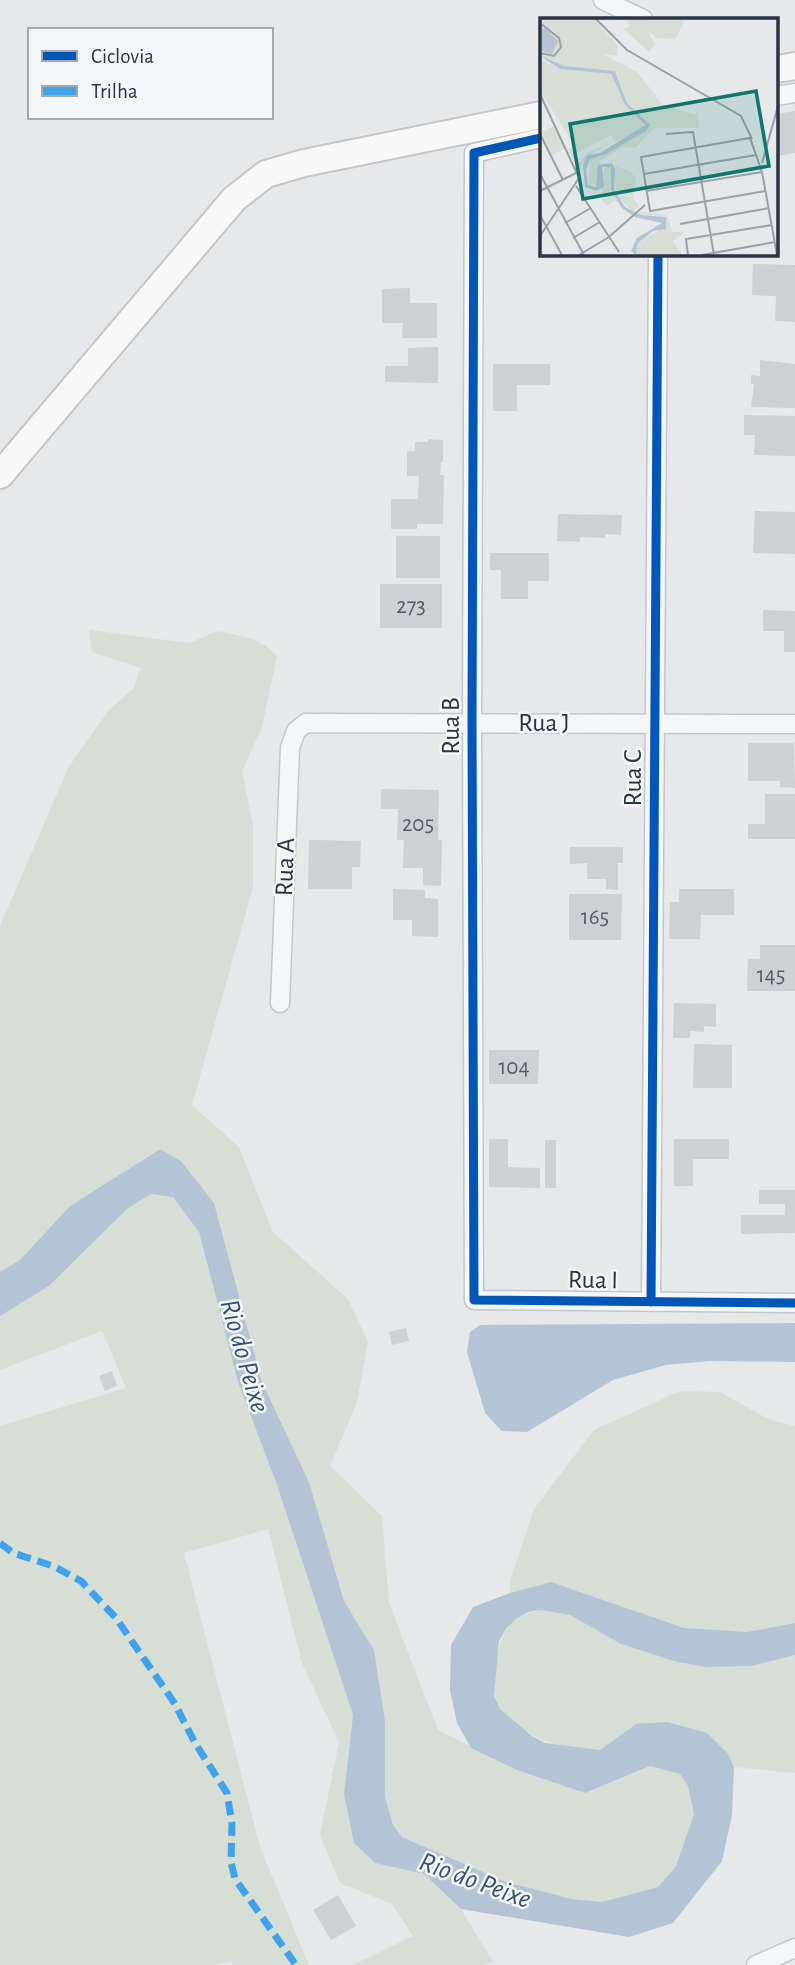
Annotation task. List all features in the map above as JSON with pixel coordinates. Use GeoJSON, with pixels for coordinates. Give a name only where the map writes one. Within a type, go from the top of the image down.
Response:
{"type":"FeatureCollection","features":[{"type":"Feature","properties":{"kind":"street"},"geometry":{"type":"LineString","coordinates":[[603,0],[641,18]]}},
{"type":"Feature","properties":{"kind":"street"},"geometry":{"type":"LineString","coordinates":[[0,475],[234,199],[266,174],[304,163],[540,115]]}},
{"type":"Feature","properties":{"kind":"street","name":"Rua B"},"geometry":{"type":"LineString","coordinates":[[474,1300],[474,153],[540,138]]}},
{"type":"Feature","properties":{"kind":"street","name":"Rua C"},"geometry":{"type":"LineString","coordinates":[[651,1302],[657,256]]}},
{"type":"Feature","properties":{"kind":"street","name":"Rua J"},"geometry":{"type":"LineString","coordinates":[[296,731],[306,723],[795,724]]}},
{"type":"Feature","properties":{"kind":"street","name":"Rua A"},"geometry":{"type":"LineString","coordinates":[[280,1003],[290,748],[296,731]]}},
{"type":"Feature","properties":{"kind":"street","name":"Rua I"},"geometry":{"type":"LineString","coordinates":[[474,1300],[795,1303]]}},
{"type":"Feature","properties":{"kind":"street"},"geometry":{"type":"LineString","coordinates":[[757,1965],[795,1948]]}},
{"type":"Feature","properties":{"kind":"shaded area"},"geometry":{"type":"Polygon","coordinates":[[[89,630],[189,643],[218,631],[250,638],[265,645],[277,656],[262,727],[242,771],[253,825],[253,887],[192,1105],[239,1147],[273,1232],[348,1299],[368,1342],[357,1402],[330,1466],[382,1516],[389,1603],[438,1730],[517,1770],[585,1793],[651,1766],[680,1774],[688,1786],[694,1814],[676,1866],[658,1887],[602,1902],[572,1899],[506,1882],[402,1837],[393,1825],[385,1797],[385,1722],[374,1650],[344,1601],[309,1482],[262,1382],[214,1203],[181,1161],[159,1149],[70,1206],[20,1260],[0,1272],[0,926],[68,768],[108,711],[133,689],[141,668],[92,652],[89,630]]]}},
{"type":"Feature","properties":{"kind":"shaded area"},"geometry":{"type":"Polygon","coordinates":[[[151,1194],[173,1196],[199,1232],[238,1382],[277,1485],[353,1715],[344,1794],[375,1863],[424,1874],[461,1909],[493,1962],[482,1965],[353,1965],[413,1936],[392,1904],[340,1883],[320,1835],[339,1742],[302,1663],[268,1529],[184,1553],[260,1847],[309,1965],[233,1965],[231,1961],[215,1965],[0,1965],[0,1426],[126,1388],[102,1331],[0,1370],[0,1316],[49,1286],[127,1209],[151,1194]]]}},
{"type":"Feature","properties":{"kind":"shaded area"},"geometry":{"type":"Polygon","coordinates":[[[680,1391],[720,1392],[768,1419],[795,1426],[795,1623],[747,1632],[684,1628],[551,1582],[510,1593],[510,1580],[534,1509],[594,1430],[680,1391]]]}},
{"type":"Feature","properties":{"kind":"shaded area"},"geometry":{"type":"Polygon","coordinates":[[[541,1610],[570,1615],[621,1644],[677,1662],[707,1667],[751,1666],[795,1655],[795,1773],[734,1767],[728,1754],[636,1724],[600,1750],[555,1744],[527,1731],[503,1713],[497,1705],[497,1660],[505,1631],[511,1624],[528,1613],[541,1610]]]}},
{"type":"Feature","properties":{"kind":"water","name":"Rio do Peixe"},"geometry":{"type":"Polygon","coordinates":[[[160,1149],[181,1161],[214,1203],[262,1382],[309,1482],[344,1601],[374,1650],[385,1721],[385,1797],[393,1825],[402,1837],[506,1882],[572,1899],[602,1902],[658,1887],[676,1866],[694,1814],[688,1786],[680,1774],[650,1766],[585,1793],[517,1770],[471,1748],[457,1723],[450,1690],[451,1645],[473,1607],[551,1582],[684,1628],[747,1632],[795,1623],[795,1655],[751,1666],[707,1667],[677,1662],[621,1644],[570,1615],[541,1610],[528,1612],[516,1619],[499,1641],[494,1696],[500,1709],[532,1736],[545,1743],[600,1750],[636,1724],[667,1722],[707,1733],[728,1754],[734,1767],[732,1815],[722,1861],[673,1923],[629,1937],[461,1909],[424,1874],[375,1863],[354,1843],[344,1794],[353,1715],[277,1485],[238,1382],[199,1232],[173,1197],[151,1194],[127,1209],[49,1286],[0,1316],[0,1272],[20,1260],[70,1206],[160,1149]]]}},
{"type":"Feature","properties":{"kind":"water"},"geometry":{"type":"Polygon","coordinates":[[[795,1323],[795,1362],[709,1361],[666,1365],[613,1380],[527,1432],[502,1431],[485,1413],[467,1352],[470,1332],[480,1325],[795,1323]]]}},
{"type":"Feature","properties":{"kind":"building"},"geometry":{"type":"Polygon","coordinates":[[[795,111],[795,153],[778,156],[778,114],[795,111]]]}},
{"type":"Feature","properties":{"kind":"building"},"geometry":{"type":"Polygon","coordinates":[[[753,264],[795,265],[795,322],[775,321],[776,296],[752,295],[753,264]]]}},
{"type":"Feature","properties":{"kind":"building"},"geometry":{"type":"Polygon","coordinates":[[[410,288],[410,303],[437,303],[437,338],[402,338],[403,323],[382,323],[382,289],[410,288]]]}},
{"type":"Feature","properties":{"kind":"building"},"geometry":{"type":"Polygon","coordinates":[[[438,347],[438,383],[385,382],[385,366],[408,366],[408,348],[438,347]]]}},
{"type":"Feature","properties":{"kind":"building"},"geometry":{"type":"Polygon","coordinates":[[[760,360],[795,364],[795,408],[751,407],[754,384],[751,384],[751,375],[760,376],[760,360]]]}},
{"type":"Feature","properties":{"kind":"building"},"geometry":{"type":"Polygon","coordinates":[[[493,364],[550,364],[550,385],[517,385],[517,411],[493,411],[493,364]]]}},
{"type":"Feature","properties":{"kind":"building"},"geometry":{"type":"Polygon","coordinates":[[[744,415],[795,416],[795,456],[754,455],[755,435],[744,435],[744,415]]]}},
{"type":"Feature","properties":{"kind":"building"},"geometry":{"type":"Polygon","coordinates":[[[428,439],[443,440],[440,475],[444,475],[443,524],[417,524],[417,529],[391,529],[391,499],[418,499],[419,476],[407,476],[407,451],[415,451],[415,442],[428,442],[428,439]]]}},
{"type":"Feature","properties":{"kind":"building"},"geometry":{"type":"Polygon","coordinates":[[[755,511],[795,512],[795,554],[753,553],[755,511]]]}},
{"type":"Feature","properties":{"kind":"building"},"geometry":{"type":"Polygon","coordinates":[[[558,514],[622,515],[621,535],[605,534],[605,538],[580,537],[580,542],[557,541],[558,514]]]}},
{"type":"Feature","properties":{"kind":"building"},"geometry":{"type":"Polygon","coordinates":[[[396,536],[440,536],[440,578],[396,578],[396,536]]]}},
{"type":"Feature","properties":{"kind":"building"},"geometry":{"type":"Polygon","coordinates":[[[490,553],[549,553],[549,581],[528,581],[528,599],[501,599],[501,570],[490,570],[490,553]]]}},
{"type":"Feature","properties":{"kind":"building"},"geometry":{"type":"Polygon","coordinates":[[[380,584],[442,584],[442,628],[380,628],[380,584]]]}},
{"type":"Feature","properties":{"kind":"building"},"geometry":{"type":"Polygon","coordinates":[[[763,610],[795,611],[795,652],[784,652],[784,631],[763,631],[763,610]]]}},
{"type":"Feature","properties":{"kind":"building"},"geometry":{"type":"Polygon","coordinates":[[[748,743],[794,743],[795,788],[780,787],[780,781],[748,781],[748,743]]]}},
{"type":"Feature","properties":{"kind":"building"},"geometry":{"type":"Polygon","coordinates":[[[381,789],[439,790],[441,886],[423,885],[423,868],[403,868],[404,840],[397,840],[398,809],[381,809],[381,789]]]}},
{"type":"Feature","properties":{"kind":"building"},"geometry":{"type":"Polygon","coordinates":[[[765,794],[795,794],[795,839],[748,839],[748,824],[765,824],[765,794]]]}},
{"type":"Feature","properties":{"kind":"building"},"geometry":{"type":"Polygon","coordinates":[[[309,840],[361,841],[360,867],[352,867],[352,889],[308,889],[309,840]]]}},
{"type":"Feature","properties":{"kind":"building"},"geometry":{"type":"Polygon","coordinates":[[[570,847],[623,847],[623,863],[618,863],[618,890],[606,889],[606,879],[587,879],[587,863],[570,864],[570,847]]]}},
{"type":"Feature","properties":{"kind":"building"},"geometry":{"type":"Polygon","coordinates":[[[393,889],[425,890],[425,898],[438,899],[438,937],[412,936],[412,920],[393,920],[393,889]]]}},
{"type":"Feature","properties":{"kind":"building"},"geometry":{"type":"Polygon","coordinates":[[[679,889],[734,889],[734,915],[701,915],[700,939],[669,939],[670,902],[679,902],[679,889]]]}},
{"type":"Feature","properties":{"kind":"building"},"geometry":{"type":"Polygon","coordinates":[[[569,894],[622,894],[621,940],[569,940],[569,894]]]}},
{"type":"Feature","properties":{"kind":"building"},"geometry":{"type":"Polygon","coordinates":[[[760,945],[795,945],[795,991],[747,991],[748,959],[760,959],[760,945]]]}},
{"type":"Feature","properties":{"kind":"building"},"geometry":{"type":"Polygon","coordinates":[[[674,1003],[716,1004],[716,1027],[704,1026],[704,1032],[690,1031],[690,1038],[673,1038],[674,1003]]]}},
{"type":"Feature","properties":{"kind":"building"},"geometry":{"type":"Polygon","coordinates":[[[694,1044],[732,1045],[732,1088],[693,1088],[694,1044]]]}},
{"type":"Feature","properties":{"kind":"building"},"geometry":{"type":"Polygon","coordinates":[[[489,1050],[539,1050],[538,1084],[489,1084],[489,1050]]]}},
{"type":"Feature","properties":{"kind":"building"},"geometry":{"type":"Polygon","coordinates":[[[489,1139],[508,1139],[508,1167],[540,1168],[540,1188],[489,1187],[489,1139]]]}},
{"type":"Feature","properties":{"kind":"building"},"geometry":{"type":"Polygon","coordinates":[[[674,1139],[729,1139],[729,1159],[693,1159],[693,1186],[674,1186],[674,1139]]]}},
{"type":"Feature","properties":{"kind":"building"},"geometry":{"type":"Polygon","coordinates":[[[545,1140],[556,1140],[556,1188],[545,1188],[545,1140]]]}},
{"type":"Feature","properties":{"kind":"building"},"geometry":{"type":"Polygon","coordinates":[[[759,1190],[795,1190],[795,1233],[741,1234],[741,1215],[785,1215],[785,1204],[759,1204],[759,1190]]]}},
{"type":"Feature","properties":{"kind":"building"},"geometry":{"type":"Polygon","coordinates":[[[406,1328],[409,1341],[392,1345],[389,1332],[406,1328]]]}},
{"type":"Feature","properties":{"kind":"building"},"geometry":{"type":"Polygon","coordinates":[[[112,1371],[117,1386],[105,1391],[99,1376],[112,1371]]]}},
{"type":"Feature","properties":{"kind":"building"},"geometry":{"type":"Polygon","coordinates":[[[338,1895],[356,1926],[331,1940],[313,1910],[338,1895]]]}},
{"type":"Feature","properties":{"kind":"marked path"},"geometry":{"type":"LineString","coordinates":[[0,1543],[13,1553],[53,1566],[81,1581],[116,1618],[175,1704],[195,1743],[227,1793],[232,1824],[231,1862],[235,1879],[296,1965]]}},
{"type":"Feature","properties":{"kind":"cycle path"},"geometry":{"type":"LineString","coordinates":[[540,138],[474,153],[474,1300],[795,1303]]}},
{"type":"Feature","properties":{"kind":"cycle path"},"geometry":{"type":"LineString","coordinates":[[651,1302],[658,256]]}}]}
